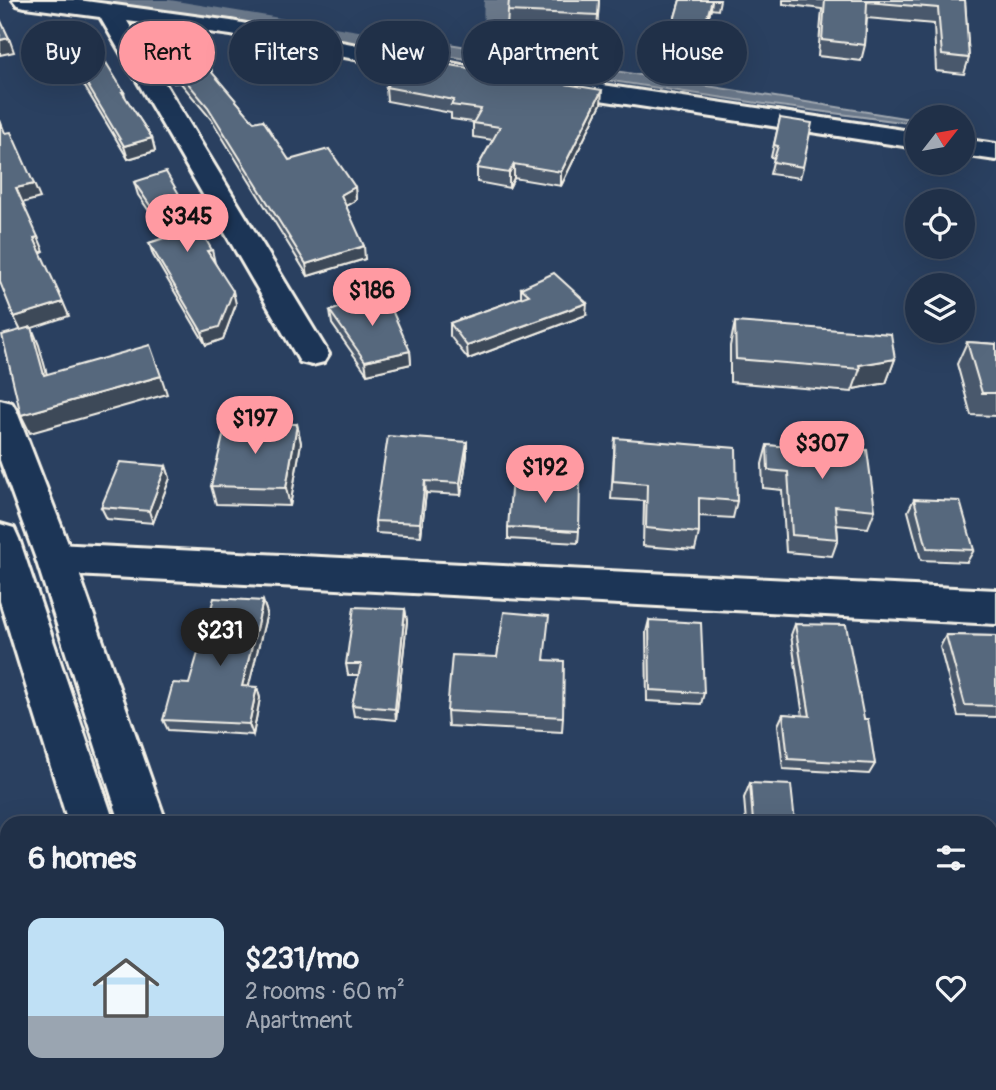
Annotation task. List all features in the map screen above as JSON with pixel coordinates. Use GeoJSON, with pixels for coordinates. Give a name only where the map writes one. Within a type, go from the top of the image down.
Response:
{"type":"FeatureCollection","features":[{"type":"Feature","properties":{"kind":"street"},"geometry":{"type":"LineString","coordinates":[[25,0],[232,28],[463,71]]}},
{"type":"Feature","properties":{"kind":"street"},"geometry":{"type":"LineString","coordinates":[[108,12],[312,354]]}},
{"type":"Feature","properties":{"kind":"street"},"geometry":{"type":"LineString","coordinates":[[540,84],[905,138]]}},
{"type":"Feature","properties":{"kind":"street"},"geometry":{"type":"LineString","coordinates":[[975,149],[996,152]]}},
{"type":"Feature","properties":{"kind":"street"},"geometry":{"type":"LineString","coordinates":[[0,412],[55,559],[141,816]]}},
{"type":"Feature","properties":{"kind":"street"},"geometry":{"type":"LineString","coordinates":[[1,544],[88,816]]}},
{"type":"Feature","properties":{"kind":"street"},"geometry":{"type":"LineString","coordinates":[[55,559],[996,607]]}},
{"type":"Feature","properties":{"kind":"water"},"geometry":{"type":"Polygon","coordinates":[[[449,44],[463,46],[463,58],[449,56],[449,44]]]}},
{"type":"Feature","properties":{"kind":"water"},"geometry":{"type":"Polygon","coordinates":[[[623,72],[637,75],[637,84],[695,84],[905,118],[905,122],[623,83],[623,72]]]}},
{"type":"Feature","properties":{"kind":"building"},"geometry":{"type":"Polygon","coordinates":[[[509,0],[599,0],[598,15],[508,11],[509,0]]]}},
{"type":"Feature","properties":{"kind":"building"},"geometry":{"type":"Polygon","coordinates":[[[680,0],[712,0],[706,21],[674,21],[680,0]]]}},
{"type":"Feature","properties":{"kind":"building"},"geometry":{"type":"Polygon","coordinates":[[[825,0],[965,0],[969,58],[942,55],[938,8],[867,2],[865,45],[822,40],[825,0]]]}},
{"type":"Feature","properties":{"kind":"building"},"geometry":{"type":"Polygon","coordinates":[[[0,19],[9,38],[0,40],[0,19]]]}},
{"type":"Feature","properties":{"kind":"building"},"geometry":{"type":"Polygon","coordinates":[[[105,61],[152,138],[124,146],[87,84],[105,84],[105,61]]]}},
{"type":"Feature","properties":{"kind":"building"},"geometry":{"type":"Polygon","coordinates":[[[449,65],[463,67],[463,84],[566,84],[602,90],[561,172],[514,164],[509,173],[477,168],[500,127],[473,123],[481,109],[451,105],[454,100],[386,87],[388,84],[449,84],[449,65]]]}},
{"type":"Feature","properties":{"kind":"building"},"geometry":{"type":"Polygon","coordinates":[[[215,76],[254,122],[263,120],[289,160],[329,149],[355,187],[341,195],[364,246],[306,264],[208,107],[189,84],[215,84],[215,76]]]}},
{"type":"Feature","properties":{"kind":"building"},"geometry":{"type":"Polygon","coordinates":[[[780,118],[812,123],[803,167],[773,162],[778,146],[774,145],[780,118]]]}},
{"type":"Feature","properties":{"kind":"building"},"geometry":{"type":"Polygon","coordinates":[[[0,120],[5,133],[11,132],[34,184],[16,188],[38,237],[34,238],[63,302],[14,317],[0,282],[0,120]]]}},
{"type":"Feature","properties":{"kind":"building"},"geometry":{"type":"Polygon","coordinates":[[[166,172],[212,250],[207,251],[233,291],[219,327],[202,332],[149,243],[171,236],[134,182],[166,172]]]}},
{"type":"Feature","properties":{"kind":"building"},"geometry":{"type":"Polygon","coordinates":[[[554,273],[587,303],[467,346],[450,323],[529,295],[521,288],[554,273]]]}},
{"type":"Feature","properties":{"kind":"building"},"geometry":{"type":"Polygon","coordinates":[[[384,292],[410,351],[365,361],[330,311],[384,292]]]}},
{"type":"Feature","properties":{"kind":"building"},"geometry":{"type":"Polygon","coordinates":[[[735,322],[891,334],[895,359],[859,365],[860,369],[736,359],[735,322]]]}},
{"type":"Feature","properties":{"kind":"building"},"geometry":{"type":"Polygon","coordinates":[[[31,327],[44,375],[150,345],[161,376],[21,415],[2,335],[31,327]]]}},
{"type":"Feature","properties":{"kind":"building"},"geometry":{"type":"Polygon","coordinates":[[[967,343],[996,344],[996,393],[982,393],[967,343]]]}},
{"type":"Feature","properties":{"kind":"building"},"geometry":{"type":"Polygon","coordinates":[[[226,424],[297,424],[286,488],[211,486],[226,424]]]}},
{"type":"Feature","properties":{"kind":"building"},"geometry":{"type":"Polygon","coordinates":[[[809,430],[839,433],[840,447],[867,450],[875,510],[835,506],[838,539],[792,535],[788,472],[768,470],[767,445],[790,447],[790,439],[810,440],[809,430]]]}},
{"type":"Feature","properties":{"kind":"building"},"geometry":{"type":"Polygon","coordinates":[[[388,436],[467,442],[460,483],[425,481],[420,523],[375,521],[388,436]]]}},
{"type":"Feature","properties":{"kind":"building"},"geometry":{"type":"Polygon","coordinates":[[[615,438],[736,448],[737,501],[699,498],[699,533],[646,528],[647,484],[613,481],[615,438]]]}},
{"type":"Feature","properties":{"kind":"building"},"geometry":{"type":"Polygon","coordinates":[[[120,462],[166,466],[149,511],[101,507],[120,462]]]}},
{"type":"Feature","properties":{"kind":"building"},"geometry":{"type":"Polygon","coordinates":[[[512,478],[580,482],[579,531],[508,527],[512,478]]]}},
{"type":"Feature","properties":{"kind":"building"},"geometry":{"type":"Polygon","coordinates":[[[914,499],[960,501],[974,550],[927,548],[914,499]]]}},
{"type":"Feature","properties":{"kind":"building"},"geometry":{"type":"Polygon","coordinates":[[[214,598],[263,601],[242,686],[257,687],[249,724],[163,720],[173,683],[189,684],[214,598]]]}},
{"type":"Feature","properties":{"kind":"building"},"geometry":{"type":"Polygon","coordinates":[[[354,607],[405,609],[395,709],[352,705],[361,664],[346,664],[354,607]]]}},
{"type":"Feature","properties":{"kind":"building"},"geometry":{"type":"Polygon","coordinates":[[[504,612],[549,616],[544,660],[564,661],[563,717],[447,711],[452,655],[497,657],[504,612]]]}},
{"type":"Feature","properties":{"kind":"building"},"geometry":{"type":"Polygon","coordinates":[[[649,620],[701,623],[704,693],[650,690],[649,620]]]}},
{"type":"Feature","properties":{"kind":"building"},"geometry":{"type":"Polygon","coordinates":[[[795,624],[846,625],[864,719],[868,719],[875,764],[788,759],[783,714],[810,716],[795,624]]]}},
{"type":"Feature","properties":{"kind":"building"},"geometry":{"type":"Polygon","coordinates":[[[946,635],[996,636],[996,706],[965,705],[946,635]]]}},
{"type":"Feature","properties":{"kind":"building"},"geometry":{"type":"Polygon","coordinates":[[[750,783],[791,785],[794,816],[753,816],[750,783]]]}},
{"type":"Feature","properties":{"kind":"waterway"},"geometry":{"type":"LineString","coordinates":[[107,0],[356,42]]}},
{"type":"Feature","properties":{"kind":"waterway"},"geometry":{"type":"LineString","coordinates":[[500,21],[501,0]]}}]}
